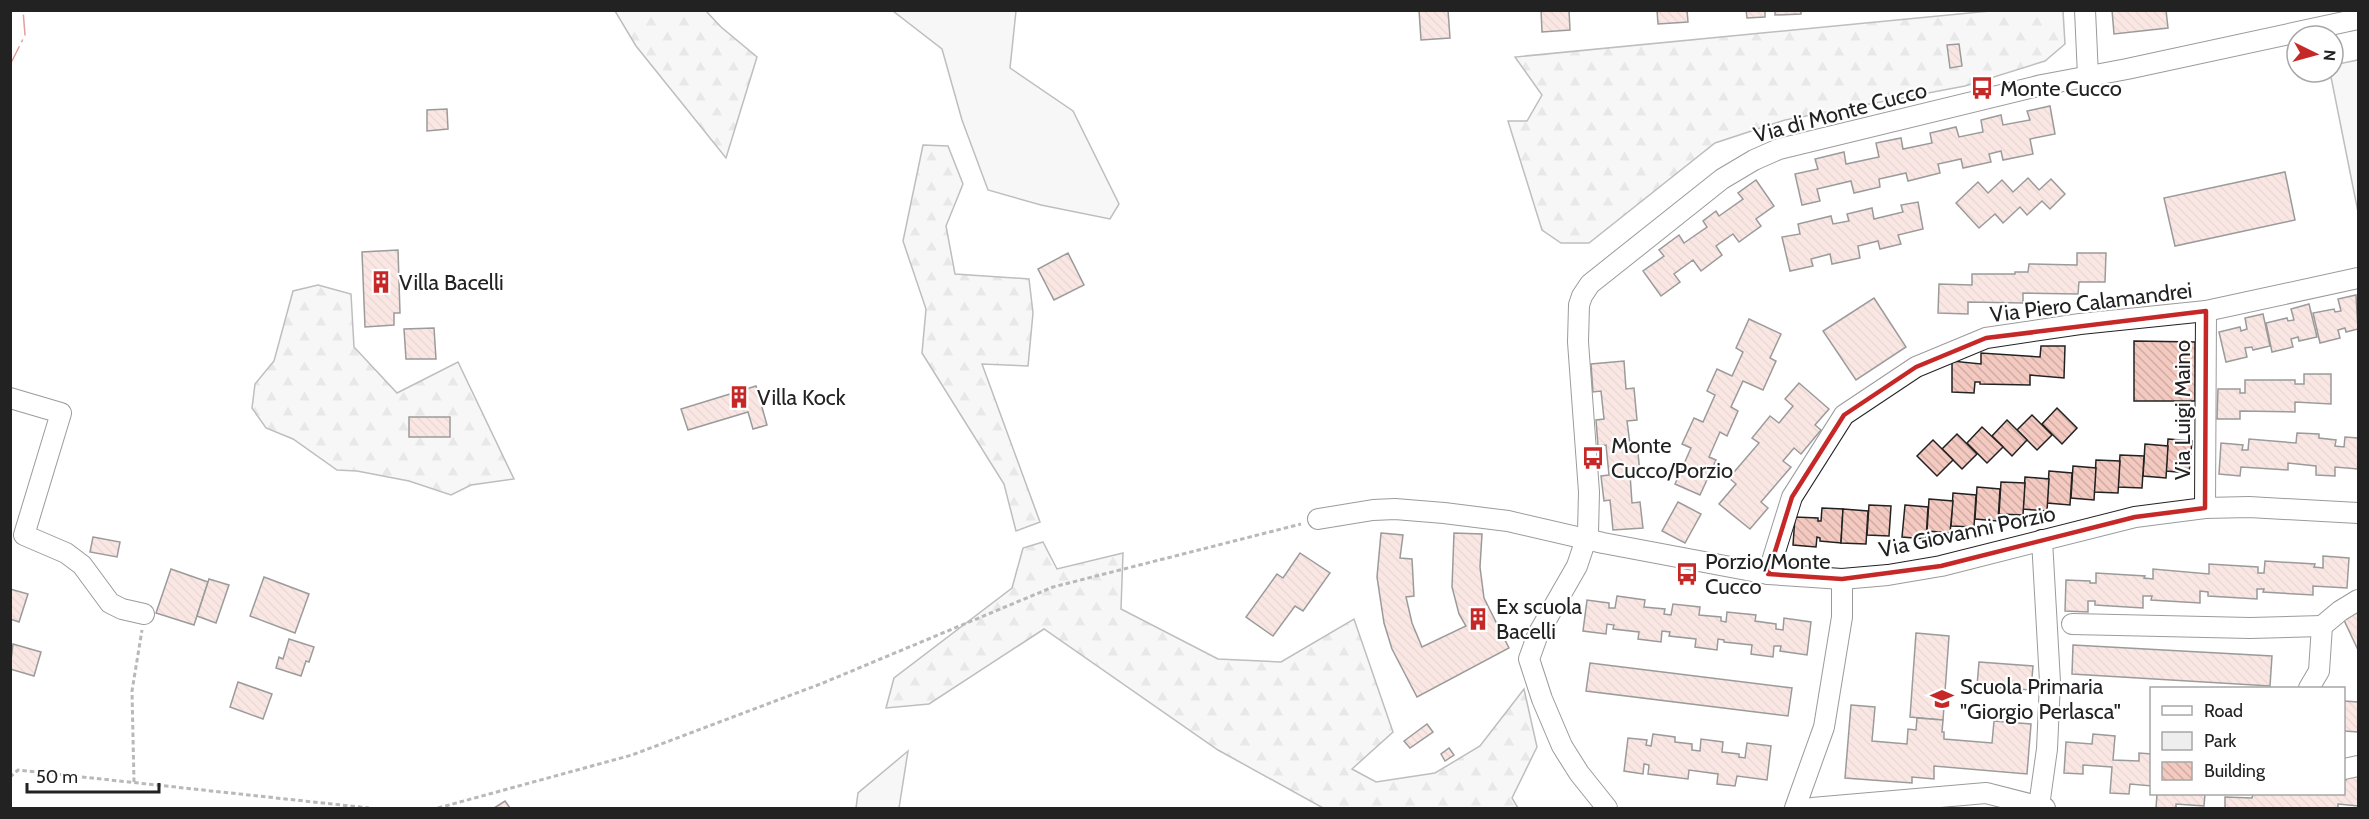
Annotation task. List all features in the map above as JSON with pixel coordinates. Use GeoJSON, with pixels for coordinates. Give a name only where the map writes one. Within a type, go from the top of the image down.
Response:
{"type":"FeatureCollection","features":[{"type":"Feature","properties":{"kind":"street"},"geometry":{"type":"LineString","coordinates":[[2085,10],[2088,76]]}},
{"type":"Feature","properties":{"kind":"street","name":"Via di Monte Cucco"},"geometry":{"type":"LineString","coordinates":[[1607,808],[1579,773],[1562,746],[1530,663],[1530,651],[1535,640],[1577,567],[1586,540],[1589,492],[1578,342],[1578,312],[1582,296],[1597,277],[1722,179],[1765,155],[1838,134],[2042,85],[2358,19]]}},
{"type":"Feature","properties":{"kind":"street","name":"Via Piero Calamandrei"},"geometry":{"type":"LineString","coordinates":[[1768,574],[1792,497],[1844,416],[1916,367],[1986,339],[2080,324],[2206,311],[2358,278]]}},
{"type":"Feature","properties":{"kind":"street","name":"Via Luigi Maino"},"geometry":{"type":"LineString","coordinates":[[2205,508],[2206,311]]}},
{"type":"Feature","properties":{"kind":"street"},"geometry":{"type":"LineString","coordinates":[[10,398],[61,413],[24,536],[66,553],[82,565],[110,603],[122,609],[144,614]]}},
{"type":"Feature","properties":{"kind":"street","name":"Via Giovanni Porzio"},"geometry":{"type":"LineString","coordinates":[[1322,518],[1395,509],[1509,521],[1586,540],[1768,574],[1842,579],[1888,575],[1941,566],[2135,517],[2205,508],[2249,507],[2358,513]]}},
{"type":"Feature","properties":{"kind":"street"},"geometry":{"type":"LineString","coordinates":[[1812,808],[1986,793],[2042,807],[2050,682],[2042,540]]}},
{"type":"Feature","properties":{"kind":"street"},"geometry":{"type":"LineString","coordinates":[[1796,808],[1824,727],[1842,617],[1842,579]]}},
{"type":"Feature","properties":{"kind":"street"},"geometry":{"type":"LineString","coordinates":[[2072,624],[2250,628],[2322,626],[2358,600]]}},
{"type":"Feature","properties":{"kind":"street"},"geometry":{"type":"LineString","coordinates":[[2310,687],[2319,671],[2322,626]]}},
{"type":"Feature","properties":{"kind":"path"},"geometry":{"type":"LineString","coordinates":[[438,808],[632,755],[823,683],[1053,587],[1322,518]]}},
{"type":"Feature","properties":{"kind":"path"},"geometry":{"type":"LineString","coordinates":[[134,783],[132,691],[144,614]]}},
{"type":"Feature","properties":{"kind":"path"},"geometry":{"type":"LineString","coordinates":[[10,777],[18,770],[369,808]]}},
{"type":"Feature","properties":{"kind":"highlighted area"},"geometry":{"type":"Polygon","coordinates":[[[2206,311],[2205,508],[2135,517],[1941,566],[1842,579],[1768,574],[1792,497],[1844,415],[1916,367],[1986,338],[2206,311]]]}},
{"type":"Feature","properties":{"kind":"green space"},"geometry":{"type":"Polygon","coordinates":[[[615,11],[706,11],[721,27],[757,57],[726,158],[636,46],[615,11]]]}},
{"type":"Feature","properties":{"kind":"green space"},"geometry":{"type":"Polygon","coordinates":[[[893,11],[1016,11],[1010,68],[1073,111],[1119,204],[1110,219],[1041,205],[988,190],[962,120],[942,49],[893,11]]]}},
{"type":"Feature","properties":{"kind":"green space"},"geometry":{"type":"Polygon","coordinates":[[[1990,11],[2063,11],[2065,44],[2045,61],[1965,86],[1785,120],[1715,143],[1589,243],[1561,243],[1542,230],[1508,121],[1527,121],[1542,95],[1515,57],[1990,11]]]}},
{"type":"Feature","properties":{"kind":"green space"},"geometry":{"type":"Polygon","coordinates":[[[2358,60],[2358,212],[2332,84],[2345,84],[2345,63],[2358,60]]]}},
{"type":"Feature","properties":{"kind":"green space"},"geometry":{"type":"Polygon","coordinates":[[[923,145],[948,146],[963,184],[946,226],[955,274],[1029,279],[1033,313],[1028,366],[982,364],[1040,522],[1016,531],[1004,484],[922,353],[926,309],[903,241],[923,145]]]}},
{"type":"Feature","properties":{"kind":"green space"},"geometry":{"type":"Polygon","coordinates":[[[318,285],[351,294],[354,347],[397,393],[458,362],[514,479],[471,485],[451,495],[409,481],[357,471],[337,470],[293,439],[266,428],[252,408],[255,384],[274,361],[293,291],[318,285]]]}},
{"type":"Feature","properties":{"kind":"green space"},"geometry":{"type":"Polygon","coordinates":[[[1043,542],[1057,569],[1123,553],[1121,609],[1218,659],[1281,662],[1354,619],[1393,732],[1352,769],[1376,782],[1435,773],[1480,746],[1524,689],[1537,747],[1512,798],[1518,808],[1323,808],[1218,750],[1044,629],[929,704],[886,708],[894,678],[1012,588],[1023,548],[1043,542]]]}},
{"type":"Feature","properties":{"kind":"green space"},"geometry":{"type":"Polygon","coordinates":[[[908,751],[899,808],[856,808],[858,793],[908,751]]]}},
{"type":"Feature","properties":{"kind":"building"},"geometry":{"type":"Polygon","coordinates":[[[1419,10],[1448,10],[1450,38],[1421,40],[1419,10]]]}},
{"type":"Feature","properties":{"kind":"building"},"geometry":{"type":"Polygon","coordinates":[[[1541,10],[1569,10],[1570,30],[1542,32],[1541,10]]]}},
{"type":"Feature","properties":{"kind":"building"},"geometry":{"type":"Polygon","coordinates":[[[1657,10],[1687,10],[1688,22],[1658,24],[1657,10]]]}},
{"type":"Feature","properties":{"kind":"building"},"geometry":{"type":"Polygon","coordinates":[[[1746,10],[1765,10],[1765,17],[1747,18],[1746,10]]]}},
{"type":"Feature","properties":{"kind":"building"},"geometry":{"type":"Polygon","coordinates":[[[1775,10],[1801,10],[1801,14],[1775,15],[1775,10]]]}},
{"type":"Feature","properties":{"kind":"building"},"geometry":{"type":"Polygon","coordinates":[[[2112,10],[2166,10],[2168,28],[2114,34],[2112,10]]]}},
{"type":"Feature","properties":{"kind":"building"},"geometry":{"type":"Polygon","coordinates":[[[1959,44],[1962,66],[1950,68],[1947,45],[1959,44]]]}},
{"type":"Feature","properties":{"kind":"building"},"geometry":{"type":"Polygon","coordinates":[[[2050,106],[2055,134],[2030,139],[2033,154],[2003,160],[2001,151],[1989,154],[1991,162],[1963,168],[1961,159],[1938,164],[1940,173],[1908,181],[1906,173],[1879,179],[1880,187],[1854,193],[1851,181],[1817,189],[1820,201],[1802,205],[1795,174],[1818,169],[1815,159],[1844,152],[1846,164],[1879,157],[1876,143],[1901,138],[1903,149],[1932,143],[1930,133],[1956,127],[1959,137],[1983,132],[1981,120],[2001,115],[2003,125],[2030,120],[2027,111],[2050,106]]]}},
{"type":"Feature","properties":{"kind":"building"},"geometry":{"type":"Polygon","coordinates":[[[447,109],[448,129],[427,131],[427,110],[447,109]]]}},
{"type":"Feature","properties":{"kind":"building"},"geometry":{"type":"Polygon","coordinates":[[[2285,172],[2295,220],[2175,246],[2164,198],[2285,172]]]}},
{"type":"Feature","properties":{"kind":"building"},"geometry":{"type":"Polygon","coordinates":[[[2028,178],[2039,190],[2051,179],[2065,194],[2050,209],[2042,201],[2027,215],[2020,207],[2003,223],[1995,214],[1979,228],[1956,203],[1978,182],[1988,193],[2002,180],[2013,192],[2028,178]]]}},
{"type":"Feature","properties":{"kind":"building"},"geometry":{"type":"Polygon","coordinates":[[[1756,180],[1774,206],[1756,219],[1761,226],[1739,242],[1733,234],[1716,246],[1722,255],[1701,271],[1693,260],[1674,274],[1680,282],[1661,296],[1643,271],[1664,256],[1659,250],[1679,235],[1684,243],[1707,227],[1703,221],[1716,211],[1719,216],[1743,199],[1738,193],[1756,180]]]}},
{"type":"Feature","properties":{"kind":"building"},"geometry":{"type":"Polygon","coordinates":[[[1918,202],[1923,229],[1898,235],[1901,244],[1880,249],[1878,241],[1858,246],[1860,258],[1832,264],[1830,254],[1811,259],[1813,266],[1790,271],[1782,237],[1800,234],[1798,224],[1831,216],[1833,224],[1849,221],[1847,214],[1872,208],[1874,219],[1903,212],[1901,205],[1918,202]]]}},
{"type":"Feature","properties":{"kind":"building","name":"Villa Bacelli"},"geometry":{"type":"Polygon","coordinates":[[[398,250],[400,313],[394,313],[394,325],[365,327],[362,252],[398,250]]]}},
{"type":"Feature","properties":{"kind":"building"},"geometry":{"type":"Polygon","coordinates":[[[1068,253],[1084,285],[1054,300],[1038,269],[1068,253]]]}},
{"type":"Feature","properties":{"kind":"building"},"geometry":{"type":"Polygon","coordinates":[[[2077,253],[2106,253],[2105,282],[2079,282],[2078,294],[2023,293],[2023,303],[1968,302],[1968,314],[1938,313],[1939,284],[1972,285],[1972,274],[2028,272],[2029,264],[2077,265],[2077,253]]]}},
{"type":"Feature","properties":{"kind":"building"},"geometry":{"type":"Polygon","coordinates":[[[2356,295],[2358,329],[2346,332],[2345,328],[2338,330],[2340,338],[2320,343],[2313,313],[2334,309],[2335,312],[2341,311],[2338,299],[2356,295]]]}},
{"type":"Feature","properties":{"kind":"building"},"geometry":{"type":"Polygon","coordinates":[[[1874,298],[1906,347],[1856,380],[1823,331],[1874,298]]]}},
{"type":"Feature","properties":{"kind":"building"},"geometry":{"type":"Polygon","coordinates":[[[2309,304],[2317,337],[2299,341],[2298,337],[2291,339],[2293,347],[2272,352],[2266,323],[2287,318],[2288,321],[2294,320],[2291,309],[2309,304]]]}},
{"type":"Feature","properties":{"kind":"building"},"geometry":{"type":"Polygon","coordinates":[[[2263,314],[2270,346],[2253,350],[2252,347],[2245,348],[2247,357],[2226,362],[2219,332],[2240,327],[2241,331],[2247,329],[2245,318],[2263,314]]]}},
{"type":"Feature","properties":{"kind":"building"},"geometry":{"type":"Polygon","coordinates":[[[1749,319],[1781,334],[1770,358],[1776,361],[1763,390],[1743,381],[1731,407],[1738,411],[1727,436],[1720,432],[1709,457],[1716,460],[1700,495],[1675,484],[1691,448],[1682,444],[1694,418],[1703,422],[1715,395],[1707,391],[1717,369],[1732,376],[1743,352],[1736,348],[1749,319]]]}},
{"type":"Feature","properties":{"kind":"building"},"geometry":{"type":"Polygon","coordinates":[[[434,328],[436,359],[406,359],[404,329],[434,328]]]}},
{"type":"Feature","properties":{"kind":"building"},"geometry":{"type":"Polygon","coordinates":[[[2134,341],[2195,342],[2195,401],[2134,401],[2134,341]]]}},
{"type":"Feature","properties":{"kind":"building"},"geometry":{"type":"Polygon","coordinates":[[[2041,346],[2065,346],[2064,378],[2030,375],[2030,385],[1975,382],[1974,393],[1952,392],[1952,361],[1981,364],[1981,353],[2040,357],[2041,346]]]}},
{"type":"Feature","properties":{"kind":"building"},"geometry":{"type":"Polygon","coordinates":[[[1624,361],[1626,389],[1634,388],[1637,420],[1627,421],[1630,444],[1637,443],[1640,473],[1630,474],[1632,503],[1640,502],[1643,528],[1613,530],[1610,500],[1604,501],[1601,476],[1609,475],[1606,445],[1598,446],[1596,420],[1604,419],[1601,391],[1593,392],[1591,364],[1624,361]]]}},
{"type":"Feature","properties":{"kind":"building"},"geometry":{"type":"Polygon","coordinates":[[[2304,374],[2331,374],[2331,404],[2295,402],[2295,412],[2240,411],[2240,419],[2217,419],[2218,389],[2240,389],[2240,393],[2245,393],[2245,380],[2295,380],[2295,384],[2304,384],[2304,374]]]}},
{"type":"Feature","properties":{"kind":"building"},"geometry":{"type":"Polygon","coordinates":[[[1799,383],[1829,409],[1815,425],[1821,430],[1801,454],[1794,448],[1783,461],[1791,467],[1761,502],[1768,508],[1750,529],[1719,504],[1736,484],[1729,478],[1759,443],[1752,438],[1770,416],[1779,423],[1793,406],[1785,399],[1799,383]]]}},
{"type":"Feature","properties":{"kind":"building","name":"Villa Kock"},"geometry":{"type":"Polygon","coordinates":[[[756,386],[767,425],[753,429],[748,412],[688,430],[681,409],[756,386]]]}},
{"type":"Feature","properties":{"kind":"building"},"geometry":{"type":"Polygon","coordinates":[[[2057,408],[2077,428],[2062,444],[2042,424],[2057,408]]]}},
{"type":"Feature","properties":{"kind":"building"},"geometry":{"type":"Polygon","coordinates":[[[2032,415],[2052,435],[2037,450],[2017,430],[2032,415]]]}},
{"type":"Feature","properties":{"kind":"building"},"geometry":{"type":"Polygon","coordinates":[[[409,417],[450,417],[450,437],[409,437],[409,417]]]}},
{"type":"Feature","properties":{"kind":"building"},"geometry":{"type":"Polygon","coordinates":[[[2007,420],[2027,440],[2012,456],[1992,436],[2007,420]]]}},
{"type":"Feature","properties":{"kind":"building"},"geometry":{"type":"Polygon","coordinates":[[[1982,427],[2003,447],[1987,463],[1967,443],[1982,427]]]}},
{"type":"Feature","properties":{"kind":"building"},"geometry":{"type":"Polygon","coordinates":[[[2297,433],[2319,434],[2319,438],[2336,440],[2335,446],[2344,447],[2345,437],[2358,438],[2358,469],[2335,467],[2335,476],[2316,475],[2316,466],[2288,463],[2288,470],[2241,467],[2240,476],[2219,474],[2221,443],[2243,445],[2242,450],[2248,450],[2249,439],[2296,443],[2297,433]]]}},
{"type":"Feature","properties":{"kind":"building"},"geometry":{"type":"Polygon","coordinates":[[[1957,434],[1977,454],[1962,469],[1942,449],[1957,434]]]}},
{"type":"Feature","properties":{"kind":"building"},"geometry":{"type":"Polygon","coordinates":[[[2168,439],[2192,441],[2189,473],[2166,471],[2168,439]]]}},
{"type":"Feature","properties":{"kind":"building"},"geometry":{"type":"Polygon","coordinates":[[[1933,440],[1953,460],[1937,476],[1917,456],[1933,440]]]}},
{"type":"Feature","properties":{"kind":"building"},"geometry":{"type":"Polygon","coordinates":[[[2145,444],[2168,446],[2166,478],[2143,476],[2145,444]]]}},
{"type":"Feature","properties":{"kind":"building"},"geometry":{"type":"Polygon","coordinates":[[[2120,455],[2144,456],[2142,488],[2118,487],[2120,455]]]}},
{"type":"Feature","properties":{"kind":"building"},"geometry":{"type":"Polygon","coordinates":[[[2096,460],[2120,461],[2118,493],[2094,492],[2096,460]]]}},
{"type":"Feature","properties":{"kind":"building"},"geometry":{"type":"Polygon","coordinates":[[[2073,466],[2096,468],[2094,500],[2071,498],[2073,466]]]}},
{"type":"Feature","properties":{"kind":"building"},"geometry":{"type":"Polygon","coordinates":[[[2049,471],[2072,473],[2070,505],[2047,503],[2049,471]]]}},
{"type":"Feature","properties":{"kind":"building"},"geometry":{"type":"Polygon","coordinates":[[[2025,477],[2049,479],[2047,511],[2023,509],[2025,477]]]}},
{"type":"Feature","properties":{"kind":"building"},"geometry":{"type":"Polygon","coordinates":[[[2001,482],[2025,483],[2023,515],[1999,514],[2001,482]]]}},
{"type":"Feature","properties":{"kind":"building"},"geometry":{"type":"Polygon","coordinates":[[[1977,487],[2000,489],[1998,521],[1975,519],[1977,487]]]}},
{"type":"Feature","properties":{"kind":"building"},"geometry":{"type":"Polygon","coordinates":[[[1953,493],[1976,495],[1974,527],[1951,526],[1953,493]]]}},
{"type":"Feature","properties":{"kind":"building"},"geometry":{"type":"Polygon","coordinates":[[[1929,499],[1953,501],[1950,533],[1927,531],[1929,499]]]}},
{"type":"Feature","properties":{"kind":"building"},"geometry":{"type":"Polygon","coordinates":[[[1678,502],[1701,514],[1685,543],[1662,531],[1678,502]]]}},
{"type":"Feature","properties":{"kind":"building"},"geometry":{"type":"Polygon","coordinates":[[[1869,505],[1891,506],[1889,536],[1867,535],[1869,505]]]}},
{"type":"Feature","properties":{"kind":"building"},"geometry":{"type":"Polygon","coordinates":[[[1905,505],[1928,507],[1926,539],[1902,537],[1905,505]]]}},
{"type":"Feature","properties":{"kind":"building"},"geometry":{"type":"Polygon","coordinates":[[[1822,508],[1843,509],[1841,543],[1820,541],[1817,537],[1816,547],[1793,545],[1795,517],[1818,518],[1818,521],[1821,521],[1822,508]]]}},
{"type":"Feature","properties":{"kind":"building"},"geometry":{"type":"Polygon","coordinates":[[[1843,509],[1868,511],[1866,544],[1841,543],[1843,509]]]}},
{"type":"Feature","properties":{"kind":"building","name":"Ex scuola Bacelli"},"geometry":{"type":"Polygon","coordinates":[[[1381,533],[1403,535],[1400,558],[1412,559],[1414,596],[1406,597],[1412,623],[1422,647],[1466,626],[1459,614],[1452,587],[1454,533],[1482,534],[1480,567],[1484,598],[1509,648],[1417,697],[1392,649],[1384,623],[1377,577],[1381,533]]]}},
{"type":"Feature","properties":{"kind":"building"},"geometry":{"type":"Polygon","coordinates":[[[93,537],[120,542],[117,557],[90,552],[93,537]]]}},
{"type":"Feature","properties":{"kind":"building"},"geometry":{"type":"Polygon","coordinates":[[[1300,553],[1330,573],[1303,611],[1295,606],[1273,636],[1246,617],[1277,574],[1283,578],[1300,553]]]}},
{"type":"Feature","properties":{"kind":"building"},"geometry":{"type":"Polygon","coordinates":[[[2323,556],[2349,558],[2347,588],[2313,586],[2313,595],[2263,592],[2264,589],[2257,589],[2257,599],[2208,596],[2208,592],[2200,591],[2200,603],[2151,600],[2152,596],[2143,596],[2143,608],[2095,605],[2095,601],[2088,601],[2088,612],[2065,611],[2066,580],[2096,583],[2096,573],[2145,576],[2144,578],[2153,579],[2153,569],[2209,574],[2209,564],[2258,567],[2258,573],[2264,573],[2265,561],[2315,564],[2314,567],[2323,568],[2323,556]]]}},
{"type":"Feature","properties":{"kind":"building"},"geometry":{"type":"Polygon","coordinates":[[[171,569],[208,582],[194,625],[156,613],[171,569]]]}},
{"type":"Feature","properties":{"kind":"building"},"geometry":{"type":"Polygon","coordinates":[[[264,577],[309,594],[295,633],[250,616],[264,577]]]}},
{"type":"Feature","properties":{"kind":"building"},"geometry":{"type":"Polygon","coordinates":[[[209,579],[229,585],[216,623],[197,616],[209,579]]]}},
{"type":"Feature","properties":{"kind":"building"},"geometry":{"type":"Polygon","coordinates":[[[10,589],[28,594],[19,622],[10,619],[10,589]]]}},
{"type":"Feature","properties":{"kind":"building"},"geometry":{"type":"Polygon","coordinates":[[[1617,596],[1645,600],[1644,607],[1665,609],[1664,614],[1671,615],[1673,604],[1700,607],[1699,615],[1721,617],[1721,621],[1726,622],[1727,612],[1756,615],[1755,621],[1776,624],[1776,629],[1783,630],[1784,618],[1811,622],[1807,655],[1780,651],[1781,646],[1774,646],[1773,657],[1751,654],[1752,645],[1724,642],[1718,639],[1717,650],[1695,647],[1696,639],[1669,636],[1670,632],[1662,631],[1661,642],[1638,639],[1639,632],[1613,629],[1614,625],[1607,624],[1606,634],[1583,631],[1587,600],[1609,603],[1609,608],[1615,608],[1617,596]]]}},
{"type":"Feature","properties":{"kind":"building"},"geometry":{"type":"Polygon","coordinates":[[[2358,610],[2358,650],[2343,618],[2358,610]]]}},
{"type":"Feature","properties":{"kind":"building"},"geometry":{"type":"Polygon","coordinates":[[[1916,633],[1949,636],[1943,720],[1910,717],[1916,633]]]}},
{"type":"Feature","properties":{"kind":"building"},"geometry":{"type":"Polygon","coordinates":[[[289,639],[314,647],[301,676],[276,668],[279,657],[283,659],[289,639]]]}},
{"type":"Feature","properties":{"kind":"building"},"geometry":{"type":"Polygon","coordinates":[[[13,644],[41,652],[34,676],[10,669],[13,644]]]}},
{"type":"Feature","properties":{"kind":"building"},"geometry":{"type":"Polygon","coordinates":[[[2073,645],[2272,656],[2270,686],[2072,674],[2073,645]]]}},
{"type":"Feature","properties":{"kind":"building"},"geometry":{"type":"Polygon","coordinates":[[[1979,662],[2033,666],[2031,690],[1977,686],[1979,662]]]}},
{"type":"Feature","properties":{"kind":"building"},"geometry":{"type":"Polygon","coordinates":[[[1590,663],[1792,688],[1788,716],[1586,691],[1590,663]]]}},
{"type":"Feature","properties":{"kind":"building"},"geometry":{"type":"Polygon","coordinates":[[[238,682],[272,694],[263,719],[230,707],[238,682]]]}},
{"type":"Feature","properties":{"kind":"building"},"geometry":{"type":"Polygon","coordinates":[[[2345,701],[2358,702],[2358,732],[2345,731],[2345,701]]]}},
{"type":"Feature","properties":{"kind":"building"},"geometry":{"type":"Polygon","coordinates":[[[1851,705],[1875,707],[1872,741],[1907,744],[1908,729],[1916,730],[1917,718],[1943,720],[1944,739],[1992,743],[1994,721],[2031,724],[2027,774],[1934,766],[1934,779],[1912,777],[1912,783],[1845,778],[1851,705]]]}},
{"type":"Feature","properties":{"kind":"building"},"geometry":{"type":"Polygon","coordinates":[[[1427,724],[1433,732],[1410,748],[1404,741],[1427,724]]]}},
{"type":"Feature","properties":{"kind":"building"},"geometry":{"type":"Polygon","coordinates":[[[1653,734],[1675,737],[1675,742],[1692,744],[1692,750],[1700,751],[1701,739],[1723,742],[1722,752],[1739,754],[1739,757],[1745,758],[1747,743],[1771,746],[1767,780],[1737,776],[1735,786],[1717,784],[1718,774],[1689,770],[1688,779],[1648,774],[1649,765],[1644,764],[1643,774],[1624,771],[1628,738],[1647,740],[1646,745],[1651,746],[1653,734]]]}},
{"type":"Feature","properties":{"kind":"building"},"geometry":{"type":"Polygon","coordinates":[[[2093,734],[2115,736],[2113,760],[2139,761],[2139,753],[2150,754],[2150,786],[2130,784],[2129,794],[2110,793],[2112,767],[2083,765],[2083,774],[2064,773],[2066,742],[2092,744],[2093,734]]]}},
{"type":"Feature","properties":{"kind":"building"},"geometry":{"type":"Polygon","coordinates":[[[1449,748],[1454,755],[1445,761],[1441,754],[1449,748]]]}},
{"type":"Feature","properties":{"kind":"building"},"geometry":{"type":"Polygon","coordinates":[[[2347,771],[2358,772],[2358,806],[2338,804],[2338,808],[2225,808],[2225,797],[2345,795],[2347,771]]]}},
{"type":"Feature","properties":{"kind":"building"},"geometry":{"type":"Polygon","coordinates":[[[2157,795],[2205,795],[2204,806],[2176,804],[2176,808],[2156,808],[2157,795]]]}},
{"type":"Feature","properties":{"kind":"building"},"geometry":{"type":"Polygon","coordinates":[[[505,801],[510,808],[494,808],[505,801]]]}},
{"type":"Feature","properties":{"kind":"power"},"geometry":{"type":"LineString","coordinates":[[10,65],[25,35],[23,10]]}},
{"type":"Feature","properties":{"kind":"place","name":"Monte Cucco"},"geometry":{"type":"Point","coordinates":[1982,88]}},
{"type":"Feature","properties":{"kind":"place","name":"Villa Bacelli"},"geometry":{"type":"Point","coordinates":[381,282]}},
{"type":"Feature","properties":{"kind":"place","name":"Villa Kock"},"geometry":{"type":"Point","coordinates":[739,397]}},
{"type":"Feature","properties":{"kind":"place","name":"Monte Cucco/Porzio"},"geometry":{"type":"Point","coordinates":[1593,458]}},
{"type":"Feature","properties":{"kind":"place","name":"Porzio/Monte Cucco"},"geometry":{"type":"Point","coordinates":[1687,574]}},
{"type":"Feature","properties":{"kind":"place","name":"Ex scuola Bacelli"},"geometry":{"type":"Point","coordinates":[1478,619]}},
{"type":"Feature","properties":{"kind":"place","name":"Scuola Primaria \"Giorgio Perlasca\""},"geometry":{"type":"Point","coordinates":[1942,699]}}]}
